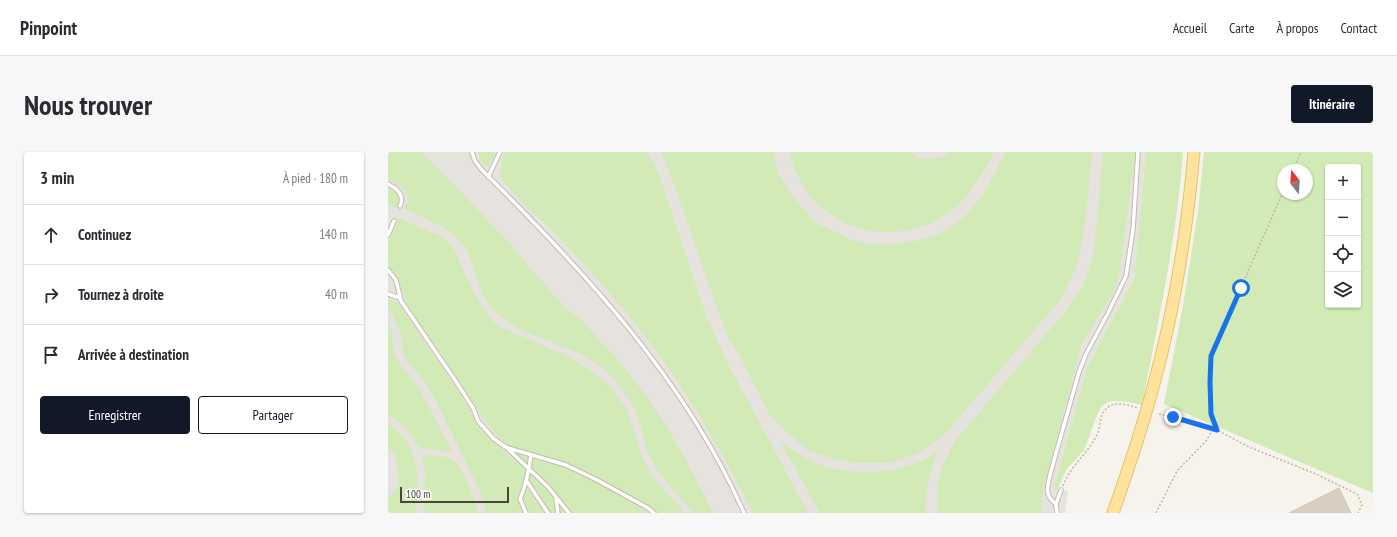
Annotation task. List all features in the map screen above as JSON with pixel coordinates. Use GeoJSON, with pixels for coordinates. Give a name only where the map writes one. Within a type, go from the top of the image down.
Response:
{"type":"FeatureCollection","features":[{"type":"Feature","properties":{"kind":"main road"},"geometry":{"type":"LineString","coordinates":[[1113,513],[1132,459],[1152,391],[1170,316],[1183,246],[1194,152]]}},
{"type":"Feature","properties":{"kind":"lane"},"geometry":{"type":"LineString","coordinates":[[472,152],[475,161],[488,177],[553,242],[604,298],[667,379],[720,463],[744,513]]}},
{"type":"Feature","properties":{"kind":"lane"},"geometry":{"type":"LineString","coordinates":[[488,177],[500,152]]}},
{"type":"Feature","properties":{"kind":"lane"},"geometry":{"type":"LineString","coordinates":[[1056,504],[1050,500],[1047,494],[1050,471],[1078,372],[1126,276],[1133,229],[1138,152]]}},
{"type":"Feature","properties":{"kind":"lane"},"geometry":{"type":"LineString","coordinates":[[388,184],[395,187],[401,195],[402,203],[400,206]]}},
{"type":"Feature","properties":{"kind":"lane"},"geometry":{"type":"LineString","coordinates":[[388,235],[394,221]]}},
{"type":"Feature","properties":{"kind":"lane"},"geometry":{"type":"LineString","coordinates":[[388,270],[396,280],[400,298],[473,408],[478,421],[494,439],[507,448],[548,487],[569,513]]}},
{"type":"Feature","properties":{"kind":"lane"},"geometry":{"type":"LineString","coordinates":[[388,294],[400,298]]}},
{"type":"Feature","properties":{"kind":"lane"},"geometry":{"type":"LineString","coordinates":[[507,448],[566,465],[599,481],[648,508],[654,513]]}},
{"type":"Feature","properties":{"kind":"lane"},"geometry":{"type":"LineString","coordinates":[[526,513],[520,499],[530,470],[531,455]]}},
{"type":"Feature","properties":{"kind":"lane"},"geometry":{"type":"LineString","coordinates":[[526,480],[548,513]]}},
{"type":"Feature","properties":{"kind":"lane"},"geometry":{"type":"LineString","coordinates":[[1057,513],[1056,504],[1061,490]]}},
{"type":"Feature","properties":{"kind":"lane"},"geometry":{"type":"LineString","coordinates":[[556,497],[558,513]]}},
{"type":"Feature","properties":{"kind":"path"},"geometry":{"type":"LineString","coordinates":[[1296,164],[1301,152]]}},
{"type":"Feature","properties":{"kind":"path"},"geometry":{"type":"LineString","coordinates":[[1217,430],[1211,414],[1211,356],[1279,200]]}},
{"type":"Feature","properties":{"kind":"path"},"geometry":{"type":"LineString","coordinates":[[1061,490],[1068,473],[1092,445],[1098,432],[1101,418],[1105,409],[1120,403],[1138,408]]}},
{"type":"Feature","properties":{"kind":"path"},"geometry":{"type":"LineString","coordinates":[[1159,414],[1186,420],[1217,430],[1249,447],[1316,474],[1357,494],[1362,505],[1358,513]]}},
{"type":"Feature","properties":{"kind":"path"},"geometry":{"type":"LineString","coordinates":[[1156,513],[1177,471],[1206,441],[1214,429]]}},
{"type":"Feature","properties":{"kind":"shaded area"},"geometry":{"type":"Polygon","coordinates":[[[388,152],[1146,152],[1134,279],[1087,367],[1054,488],[1068,491],[1065,513],[388,513],[388,152]]]}},
{"type":"Feature","properties":{"kind":"green space"},"geometry":{"type":"Polygon","coordinates":[[[388,152],[421,152],[507,241],[566,309],[576,315],[585,324],[629,373],[648,399],[687,463],[713,513],[694,513],[665,480],[651,459],[638,418],[632,405],[619,386],[604,369],[592,360],[564,346],[520,329],[495,312],[485,299],[467,252],[455,237],[439,225],[403,209],[409,201],[408,197],[402,187],[388,179],[388,152]]]}},
{"type":"Feature","properties":{"kind":"green space"},"geometry":{"type":"Polygon","coordinates":[[[478,152],[496,152],[492,161],[487,166],[483,165],[478,152]]]}},
{"type":"Feature","properties":{"kind":"green space"},"geometry":{"type":"Polygon","coordinates":[[[506,152],[648,152],[660,177],[706,316],[727,362],[808,513],[753,513],[707,428],[673,374],[654,348],[614,298],[587,268],[503,182],[501,178],[501,167],[506,152]]]}},
{"type":"Feature","properties":{"kind":"green space"},"geometry":{"type":"Polygon","coordinates":[[[661,152],[774,152],[777,170],[788,190],[799,205],[815,222],[853,240],[867,244],[880,245],[906,243],[919,240],[943,232],[953,226],[971,210],[978,201],[990,183],[1005,152],[1092,152],[1083,237],[1074,272],[1061,299],[944,435],[917,454],[886,463],[855,463],[831,458],[808,450],[769,414],[737,351],[726,333],[661,152]]]}},
{"type":"Feature","properties":{"kind":"green space"},"geometry":{"type":"Polygon","coordinates":[[[789,152],[909,152],[919,159],[944,157],[952,152],[994,152],[973,187],[953,210],[944,216],[920,227],[896,232],[872,231],[850,225],[829,214],[812,198],[798,177],[789,152]]]}},
{"type":"Feature","properties":{"kind":"green space"},"geometry":{"type":"Polygon","coordinates":[[[1103,152],[1135,152],[1120,271],[1114,291],[1082,343],[1042,494],[1041,506],[1044,513],[938,513],[937,491],[942,466],[955,441],[1065,312],[1083,286],[1094,252],[1103,152]]]}},
{"type":"Feature","properties":{"kind":"green space"},"geometry":{"type":"Polygon","coordinates":[[[1146,152],[1183,152],[1172,248],[1142,405],[1123,401],[1111,401],[1106,403],[1098,413],[1084,450],[1066,470],[1058,489],[1054,488],[1087,367],[1134,279],[1146,152]]]}},
{"type":"Feature","properties":{"kind":"green space"},"geometry":{"type":"Polygon","coordinates":[[[1204,152],[1373,152],[1373,493],[1164,404],[1184,300],[1198,211],[1204,152]]]}},
{"type":"Feature","properties":{"kind":"green space"},"geometry":{"type":"Polygon","coordinates":[[[388,187],[397,195],[399,201],[397,208],[388,204],[388,187]]]}},
{"type":"Feature","properties":{"kind":"green space"},"geometry":{"type":"Polygon","coordinates":[[[399,218],[438,235],[448,242],[454,249],[467,280],[478,300],[490,318],[498,326],[567,356],[580,363],[609,385],[627,411],[643,459],[652,475],[685,513],[486,513],[484,500],[435,399],[425,383],[404,356],[399,327],[388,310],[388,298],[399,304],[462,397],[480,428],[517,464],[506,444],[495,434],[407,305],[396,274],[388,265],[388,243],[399,218]]]}},
{"type":"Feature","properties":{"kind":"green space"},"geometry":{"type":"Polygon","coordinates":[[[388,319],[391,327],[394,352],[399,363],[419,388],[453,453],[420,448],[403,426],[388,415],[388,319]]]}},
{"type":"Feature","properties":{"kind":"green space"},"geometry":{"type":"Polygon","coordinates":[[[388,424],[407,442],[416,463],[416,513],[388,513],[388,500],[396,489],[399,481],[395,455],[388,447],[388,424]]]}},
{"type":"Feature","properties":{"kind":"green space"},"geometry":{"type":"Polygon","coordinates":[[[781,443],[821,465],[857,472],[884,471],[908,466],[919,462],[938,451],[928,481],[926,513],[820,513],[781,443]]]}},
{"type":"Feature","properties":{"kind":"green space"},"geometry":{"type":"Polygon","coordinates":[[[422,455],[446,457],[456,463],[467,481],[478,513],[424,513],[425,470],[422,455]]]}},
{"type":"Feature","properties":{"kind":"building"},"geometry":{"type":"Polygon","coordinates":[[[1339,488],[1351,513],[1289,513],[1339,488]]]}},
{"type":"Feature","properties":{"kind":"route"},"geometry":{"type":"LineString","coordinates":[[1173,417],[1217,430],[1211,414],[1211,356],[1241,288]]}}]}
